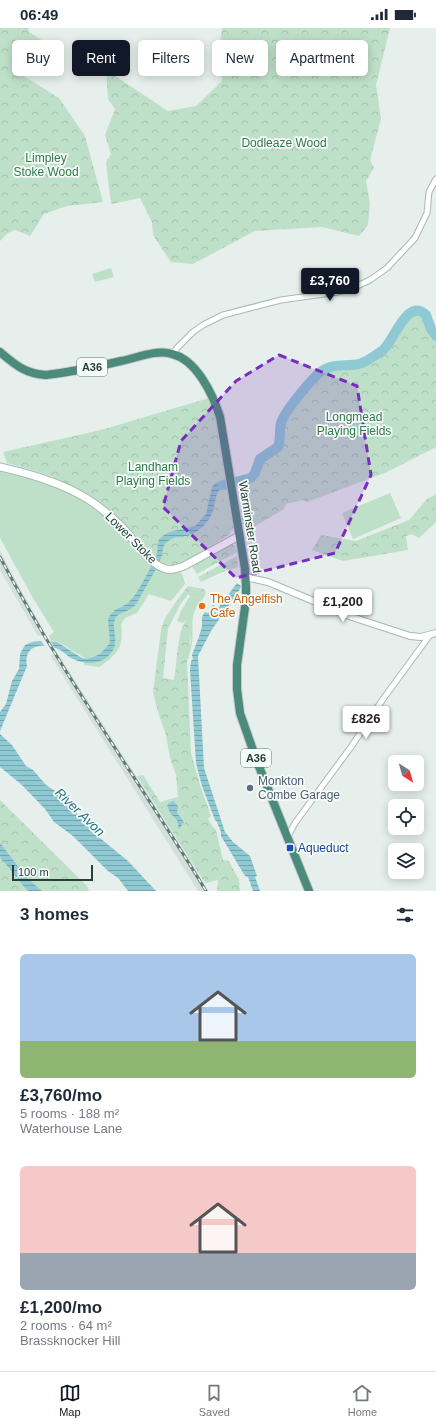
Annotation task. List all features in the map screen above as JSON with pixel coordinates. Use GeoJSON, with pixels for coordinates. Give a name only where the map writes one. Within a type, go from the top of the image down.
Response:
{"type":"FeatureCollection","features":[{"type":"Feature","properties":{"kind":"highway","name":"A36"},"geometry":{"type":"LineString","coordinates":[[0,352],[15,365],[36,374],[46,375],[154,354],[173,354]]}},
{"type":"Feature","properties":{"kind":"highway","name":"Warminster Road"},"geometry":{"type":"LineString","coordinates":[[173,354],[187,362],[205,383],[215,401],[220,417],[239,536],[249,578],[246,586],[245,608],[237,665],[239,706],[249,740],[309,891]]}},
{"type":"Feature","properties":{"kind":"main road","name":"Lower Stoke"},"geometry":{"type":"LineString","coordinates":[[0,467],[52,481],[87,498],[115,520],[153,561],[170,570],[184,566],[239,536]]}},
{"type":"Feature","properties":{"kind":"street"},"geometry":{"type":"LineString","coordinates":[[173,354],[193,332],[223,315],[281,300],[338,292],[355,287],[370,280],[387,268],[415,238],[427,213],[429,192],[436,179]]}},
{"type":"Feature","properties":{"kind":"street"},"geometry":{"type":"LineString","coordinates":[[249,578],[268,582],[352,617],[410,636],[433,634]]}},
{"type":"Feature","properties":{"kind":"street"},"geometry":{"type":"LineString","coordinates":[[288,836],[295,823],[351,747],[383,699],[433,634]]}},
{"type":"Feature","properties":{"kind":"highlighted area"},"geometry":{"type":"Polygon","coordinates":[[[279,355],[357,386],[371,475],[335,553],[236,578],[163,507],[181,441],[236,381],[279,355]]]}},
{"type":"Feature","properties":{"kind":"shaded area"},"geometry":{"type":"Polygon","coordinates":[[[0,550],[46,635],[38,636],[0,570],[0,550]]]}},
{"type":"Feature","properties":{"kind":"shaded area"},"geometry":{"type":"Polygon","coordinates":[[[58,654],[188,857],[208,891],[198,891],[50,655],[58,654]]]}},
{"type":"Feature","properties":{"kind":"green space","name":"Limpley Stoke Wood"},"geometry":{"type":"Polygon","coordinates":[[[0,28],[28,28],[29,32],[42,40],[12,40],[12,76],[24,76],[59,98],[85,136],[103,202],[67,206],[44,214],[30,236],[15,230],[8,233],[0,241],[0,28]]]}},
{"type":"Feature","properties":{"kind":"green space","name":"Dodleaze Wood"},"geometry":{"type":"Polygon","coordinates":[[[222,28],[390,28],[376,85],[381,119],[370,160],[374,168],[366,181],[370,203],[368,225],[359,236],[322,227],[255,231],[193,264],[171,262],[153,235],[152,222],[140,198],[111,204],[106,162],[111,154],[105,135],[115,109],[108,99],[106,76],[115,76],[168,111],[196,106],[222,81],[222,76],[268,76],[268,40],[221,40],[222,28]]]}},
{"type":"Feature","properties":{"kind":"green space"},"geometry":{"type":"Polygon","coordinates":[[[111,268],[114,277],[95,282],[92,274],[111,268]]]}},
{"type":"Feature","properties":{"kind":"green space","name":"Longmead Playing Fields"},"geometry":{"type":"Polygon","coordinates":[[[415,315],[421,317],[428,331],[436,340],[436,447],[387,472],[307,502],[303,500],[286,504],[284,509],[250,529],[242,524],[239,485],[256,479],[263,460],[283,445],[284,438],[282,431],[284,417],[325,368],[361,366],[376,358],[388,347],[409,317],[415,315]]]}},
{"type":"Feature","properties":{"kind":"green space","name":"Landham Playing Fields"},"geometry":{"type":"Polygon","coordinates":[[[209,398],[215,412],[228,491],[214,519],[186,542],[196,538],[223,521],[233,522],[233,528],[229,535],[180,564],[164,564],[153,557],[133,533],[106,508],[64,482],[45,474],[7,463],[3,452],[101,430],[209,398]]]}},
{"type":"Feature","properties":{"kind":"green space"},"geometry":{"type":"Polygon","coordinates":[[[0,470],[60,487],[93,505],[117,525],[151,563],[164,572],[180,571],[183,576],[185,584],[171,601],[149,594],[137,613],[125,618],[121,624],[122,639],[118,649],[111,658],[100,667],[84,665],[85,658],[58,642],[51,641],[49,636],[54,632],[34,600],[0,538],[0,470]]]}},
{"type":"Feature","properties":{"kind":"green space"},"geometry":{"type":"Polygon","coordinates":[[[228,491],[233,522],[223,521],[196,538],[184,542],[214,519],[228,491]]]}},
{"type":"Feature","properties":{"kind":"green space"},"geometry":{"type":"Polygon","coordinates":[[[390,493],[401,518],[353,539],[342,513],[390,493]]]}},
{"type":"Feature","properties":{"kind":"green space"},"geometry":{"type":"Polygon","coordinates":[[[436,494],[436,522],[419,538],[411,534],[406,536],[408,550],[343,561],[312,550],[321,535],[356,541],[409,520],[427,499],[436,494]]]}},
{"type":"Feature","properties":{"kind":"green space"},"geometry":{"type":"Polygon","coordinates":[[[230,545],[235,545],[237,552],[197,574],[192,567],[230,545]]]}},
{"type":"Feature","properties":{"kind":"green space"},"geometry":{"type":"Polygon","coordinates":[[[237,556],[238,567],[229,569],[201,582],[198,577],[237,556]]]}},
{"type":"Feature","properties":{"kind":"green space"},"geometry":{"type":"Polygon","coordinates":[[[188,586],[204,589],[206,593],[203,599],[190,596],[188,594],[180,605],[175,603],[188,586]]]}},
{"type":"Feature","properties":{"kind":"green space"},"geometry":{"type":"Polygon","coordinates":[[[190,596],[203,599],[198,605],[193,617],[191,649],[187,620],[183,623],[177,621],[190,596]]]}},
{"type":"Feature","properties":{"kind":"green space"},"geometry":{"type":"Polygon","coordinates":[[[175,603],[180,605],[168,629],[165,618],[175,603]]]}},
{"type":"Feature","properties":{"kind":"green space"},"geometry":{"type":"Polygon","coordinates":[[[165,618],[168,629],[163,678],[174,680],[179,639],[181,631],[188,620],[191,649],[187,662],[191,753],[211,816],[208,819],[216,830],[223,860],[229,861],[239,879],[240,891],[217,891],[218,880],[205,883],[137,776],[143,775],[178,831],[186,828],[178,797],[176,775],[153,693],[161,630],[165,618]]]}},
{"type":"Feature","properties":{"kind":"green space"},"geometry":{"type":"Polygon","coordinates":[[[178,797],[186,828],[178,832],[160,802],[178,797]]]}},
{"type":"Feature","properties":{"kind":"green space"},"geometry":{"type":"Polygon","coordinates":[[[0,800],[87,886],[89,891],[0,891],[0,800]]]}},
{"type":"Feature","properties":{"kind":"water"},"geometry":{"type":"Polygon","coordinates":[[[230,479],[231,485],[220,489],[216,497],[213,512],[203,526],[194,533],[187,536],[173,538],[167,542],[163,548],[157,567],[135,605],[129,610],[119,614],[115,619],[115,645],[106,658],[97,662],[88,663],[75,660],[60,650],[50,646],[45,645],[34,647],[30,650],[26,659],[27,666],[0,731],[0,712],[6,704],[12,681],[19,669],[20,654],[25,645],[39,641],[57,642],[82,658],[87,659],[101,653],[110,643],[108,619],[110,615],[115,610],[127,604],[136,594],[156,558],[159,539],[169,532],[195,526],[206,514],[212,487],[215,483],[230,479]]]}},
{"type":"Feature","properties":{"kind":"water"},"geometry":{"type":"Polygon","coordinates":[[[237,583],[241,586],[240,589],[211,631],[198,656],[204,768],[225,832],[233,842],[250,856],[257,876],[255,877],[260,891],[253,891],[248,877],[245,876],[221,836],[221,832],[202,786],[196,763],[190,670],[191,661],[193,659],[192,655],[202,627],[203,614],[205,612],[208,613],[213,605],[216,607],[210,614],[212,616],[237,583]]]}},
{"type":"Feature","properties":{"kind":"water"},"geometry":{"type":"Polygon","coordinates":[[[0,734],[12,745],[26,766],[33,770],[46,785],[55,791],[95,834],[128,861],[156,891],[128,891],[118,878],[108,871],[73,836],[54,822],[45,809],[22,785],[0,767],[0,734]]]}},
{"type":"Feature","properties":{"kind":"water"},"geometry":{"type":"Polygon","coordinates":[[[173,801],[178,806],[177,813],[184,822],[179,829],[177,820],[171,814],[167,806],[173,801]]]}},
{"type":"Feature","properties":{"kind":"water"},"geometry":{"type":"Polygon","coordinates":[[[0,843],[27,878],[42,891],[28,891],[25,888],[0,857],[0,843]]]}},
{"type":"Feature","properties":{"kind":"pier"},"geometry":{"type":"Polygon","coordinates":[[[40,639],[49,639],[55,649],[46,648],[40,639]]]}},
{"type":"Feature","properties":{"kind":"waterway"},"geometry":{"type":"LineString","coordinates":[[223,485],[251,478],[255,473],[260,459],[278,447],[280,426],[283,418],[302,392],[321,372],[331,367],[365,362],[383,350],[402,322],[413,312],[419,311],[426,315],[431,329],[436,336]]}},
{"type":"Feature","properties":{"kind":"railway"},"geometry":{"type":"LineString","coordinates":[[0,557],[48,642],[206,891]]}},
{"type":"Feature","properties":{"kind":"place","name":"The Angelfish Cafe"},"geometry":{"type":"Point","coordinates":[202,606]}},
{"type":"Feature","properties":{"kind":"place","name":"Monkton Combe Garage"},"geometry":{"type":"Point","coordinates":[250,788]}},
{"type":"Feature","properties":{"kind":"place","name":"Aqueduct"},"geometry":{"type":"Point","coordinates":[290,848]}},
{"type":"Feature","properties":{"kind":"water label","name":"River Avon"},"geometry":{"type":"Point","coordinates":[80,812]}}]}
